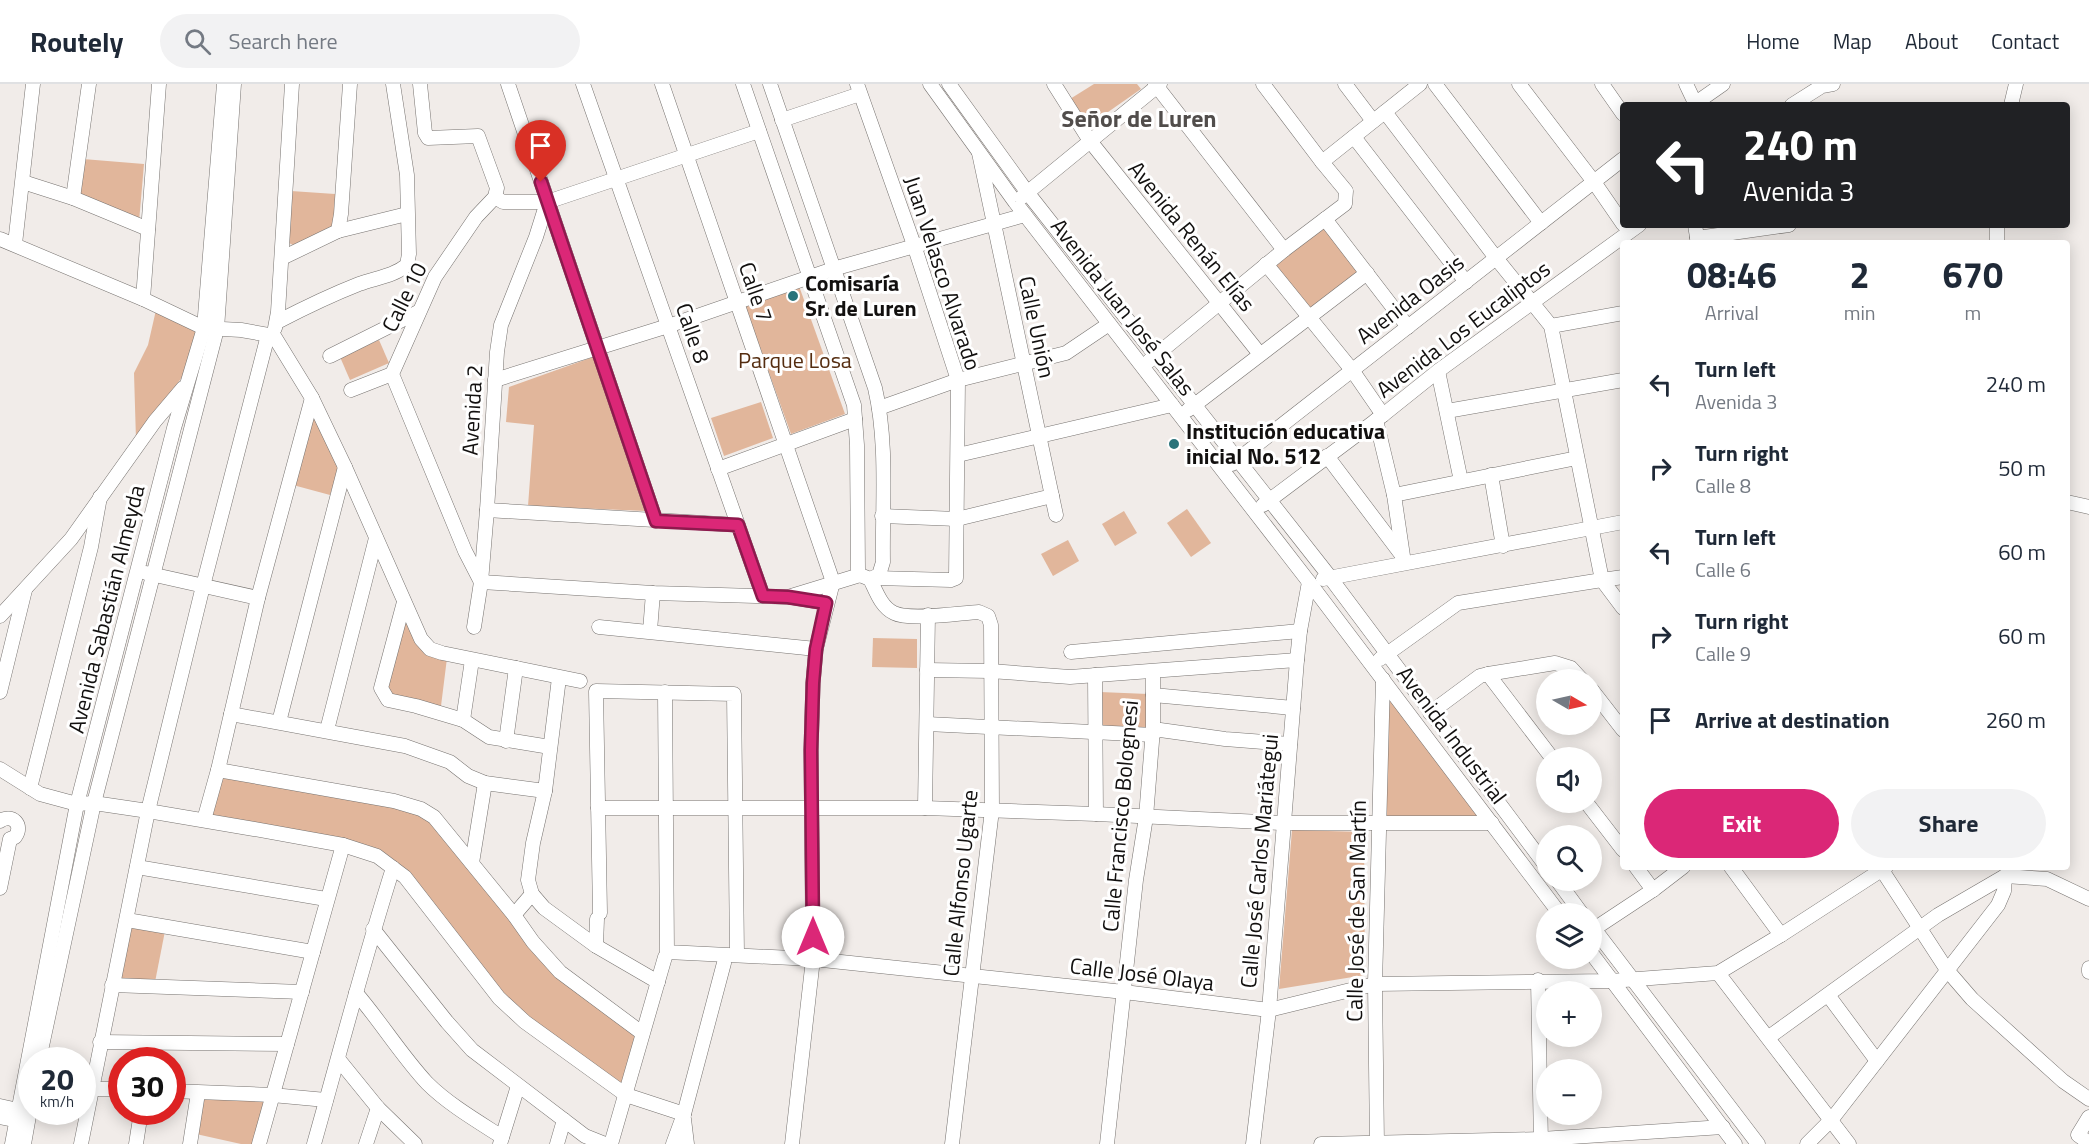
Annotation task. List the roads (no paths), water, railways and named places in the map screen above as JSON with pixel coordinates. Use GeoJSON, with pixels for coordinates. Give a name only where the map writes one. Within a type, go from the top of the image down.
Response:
{"type":"FeatureCollection","features":[{"type":"Feature","properties":{"kind":"street"},"geometry":{"type":"LineString","coordinates":[[15,244],[33,84]]}},
{"type":"Feature","properties":{"kind":"street"},"geometry":{"type":"LineString","coordinates":[[73,198],[89,84]]}},
{"type":"Feature","properties":{"kind":"street"},"geometry":{"type":"LineString","coordinates":[[143,298],[159,84]]}},
{"type":"Feature","properties":{"kind":"street","name":"Avenida Sabastián Almeyda"},"geometry":{"type":"LineString","coordinates":[[36,1047],[77,804],[186,384],[211,329],[224,84]]}},
{"type":"Feature","properties":{"kind":"street","name":"Avenida Sabastián Almeyda"},"geometry":{"type":"LineString","coordinates":[[42,1047],[94,803],[153,575],[211,329],[234,84]]}},
{"type":"Feature","properties":{"kind":"street"},"geometry":{"type":"LineString","coordinates":[[96,1056],[127,920],[148,811],[203,586],[271,336],[277,322],[292,84]]}},
{"type":"Feature","properties":{"kind":"street"},"geometry":{"type":"LineString","coordinates":[[338,231],[350,84]]}},
{"type":"Feature","properties":{"kind":"street"},"geometry":{"type":"LineString","coordinates":[[277,322],[328,297],[369,280],[400,272],[407,266],[409,254],[407,175],[393,84]]}},
{"type":"Feature","properties":{"kind":"street"},"geometry":{"type":"LineString","coordinates":[[420,84],[425,133],[428,138],[478,136],[497,188],[495,198],[503,202],[547,202],[759,131]]}},
{"type":"Feature","properties":{"kind":"street"},"geometry":{"type":"LineString","coordinates":[[508,84],[656,521]]}},
{"type":"Feature","properties":{"kind":"street","name":"Calle 8"},"geometry":{"type":"LineString","coordinates":[[583,84],[763,596]]}},
{"type":"Feature","properties":{"kind":"street","name":"Calle 7"},"geometry":{"type":"LineString","coordinates":[[662,84],[832,582]]}},
{"type":"Feature","properties":{"kind":"street"},"geometry":{"type":"LineString","coordinates":[[743,84],[854,405],[858,570],[869,577],[885,606],[893,613],[905,616],[928,615],[925,808]]}},
{"type":"Feature","properties":{"kind":"street"},"geometry":{"type":"LineString","coordinates":[[770,84],[875,388],[882,444],[882,569],[869,577],[832,582],[788,597]]}},
{"type":"Feature","properties":{"kind":"street","name":"Avenida Juan José Salas"},"geometry":{"type":"LineString","coordinates":[[930,84],[978,147],[1015,202],[1310,582]]}},
{"type":"Feature","properties":{"kind":"street","name":"Avenida Juan José Salas"},"geometry":{"type":"LineString","coordinates":[[949,84],[1027,192],[1329,577],[1536,853]]}},
{"type":"Feature","properties":{"kind":"street"},"geometry":{"type":"LineString","coordinates":[[961,84],[978,147]]}},
{"type":"Feature","properties":{"kind":"street","name":"Avenida Renán Elías"},"geometry":{"type":"LineString","coordinates":[[1054,84],[1090,141],[1260,353]]}},
{"type":"Feature","properties":{"kind":"street"},"geometry":{"type":"LineString","coordinates":[[1142,366],[1266,264],[1345,204],[1347,191],[1263,84]]}},
{"type":"Feature","properties":{"kind":"street"},"geometry":{"type":"LineString","coordinates":[[1346,84],[1373,121]]}},
{"type":"Feature","properties":{"kind":"street"},"geometry":{"type":"LineString","coordinates":[[1322,162],[1420,84]]}},
{"type":"Feature","properties":{"kind":"street"},"geometry":{"type":"LineString","coordinates":[[1435,84],[1541,223]]}},
{"type":"Feature","properties":{"kind":"street"},"geometry":{"type":"LineString","coordinates":[[1519,84],[1620,218]]}},
{"type":"Feature","properties":{"kind":"street"},"geometry":{"type":"LineString","coordinates":[[1686,84],[1694,102]]}},
{"type":"Feature","properties":{"kind":"street"},"geometry":{"type":"LineString","coordinates":[[1698,102],[1722,84]]}},
{"type":"Feature","properties":{"kind":"street"},"geometry":{"type":"LineString","coordinates":[[1797,102],[1822,86],[1833,84]]}},
{"type":"Feature","properties":{"kind":"street"},"geometry":{"type":"LineString","coordinates":[[2012,102],[2016,84]]}},
{"type":"Feature","properties":{"kind":"street"},"geometry":{"type":"LineString","coordinates":[[1015,202],[1157,85],[1284,250]]}},
{"type":"Feature","properties":{"kind":"street"},"geometry":{"type":"LineString","coordinates":[[1607,86],[1620,109]]}},
{"type":"Feature","properties":{"kind":"street"},"geometry":{"type":"LineString","coordinates":[[782,120],[858,89]]}},
{"type":"Feature","properties":{"kind":"street","name":"Juan Velasco Alvarado"},"geometry":{"type":"LineString","coordinates":[[858,89],[914,245],[958,380],[956,578],[951,580],[869,577]]}},
{"type":"Feature","properties":{"kind":"street"},"geometry":{"type":"LineString","coordinates":[[1384,112],[1551,326],[1602,580],[1620,604]]}},
{"type":"Feature","properties":{"kind":"street"},"geometry":{"type":"LineString","coordinates":[[1354,137],[1466,282]]}},
{"type":"Feature","properties":{"kind":"street","name":"Calle Unión"},"geometry":{"type":"LineString","coordinates":[[978,147],[1056,515]]}},
{"type":"Feature","properties":{"kind":"street","name":"Avenida Oasis"},"geometry":{"type":"LineString","coordinates":[[1223,471],[1620,161]]}},
{"type":"Feature","properties":{"kind":"street"},"geometry":{"type":"LineString","coordinates":[[23,182],[73,198],[148,229]]}},
{"type":"Feature","properties":{"kind":"street","name":"Calle 10"},"geometry":{"type":"LineString","coordinates":[[392,374],[418,312],[441,268],[476,217],[495,198]]}},
{"type":"Feature","properties":{"kind":"street","name":"Avenida 2"},"geometry":{"type":"LineString","coordinates":[[474,627],[481,582],[501,325],[536,237],[547,202]]}},
{"type":"Feature","properties":{"kind":"street"},"geometry":{"type":"LineString","coordinates":[[282,258],[338,231],[407,214]]}},
{"type":"Feature","properties":{"kind":"street"},"geometry":{"type":"LineString","coordinates":[[495,380],[668,326],[834,268],[1025,215]]}},
{"type":"Feature","properties":{"kind":"street"},"geometry":{"type":"LineString","coordinates":[[1325,219],[1408,327]]}},
{"type":"Feature","properties":{"kind":"street"},"geometry":{"type":"LineString","coordinates":[[1697,235],[1762,228]]}},
{"type":"Feature","properties":{"kind":"street","name":"Avenida Los Eucaliptos"},"geometry":{"type":"LineString","coordinates":[[1255,512],[1438,371],[1629,230]]}},
{"type":"Feature","properties":{"kind":"street"},"geometry":{"type":"LineString","coordinates":[[0,239],[143,298],[211,329],[241,330],[271,336],[312,398],[345,466],[416,631],[430,649],[472,660],[580,681]]}},
{"type":"Feature","properties":{"kind":"street"},"geometry":{"type":"LineString","coordinates":[[1266,264],[1352,370],[1380,417],[1406,559]]}},
{"type":"Feature","properties":{"kind":"street"},"geometry":{"type":"LineString","coordinates":[[958,455],[1194,405],[1367,273]]}},
{"type":"Feature","properties":{"kind":"street"},"geometry":{"type":"LineString","coordinates":[[330,356],[418,312]]}},
{"type":"Feature","properties":{"kind":"street"},"geometry":{"type":"LineString","coordinates":[[1551,326],[1620,314]]}},
{"type":"Feature","properties":{"kind":"street"},"geometry":{"type":"LineString","coordinates":[[879,408],[958,380],[1066,353],[1109,324]]}},
{"type":"Feature","properties":{"kind":"street"},"geometry":{"type":"LineString","coordinates":[[1438,371],[1461,481]]}},
{"type":"Feature","properties":{"kind":"street"},"geometry":{"type":"LineString","coordinates":[[351,390],[392,374],[465,551],[481,582],[653,593],[788,597],[826,603]]}},
{"type":"Feature","properties":{"kind":"street"},"geometry":{"type":"LineString","coordinates":[[1446,411],[1620,381]]}},
{"type":"Feature","properties":{"kind":"street"},"geometry":{"type":"LineString","coordinates":[[18,622],[1,615],[71,539],[155,421],[186,384]]}},
{"type":"Feature","properties":{"kind":"street"},"geometry":{"type":"LineString","coordinates":[[204,820],[258,598],[312,398]]}},
{"type":"Feature","properties":{"kind":"street"},"geometry":{"type":"LineString","coordinates":[[718,469],[855,419]]}},
{"type":"Feature","properties":{"kind":"street"},"geometry":{"type":"LineString","coordinates":[[155,421],[174,428]]}},
{"type":"Feature","properties":{"kind":"street"},"geometry":{"type":"LineString","coordinates":[[1327,456],[1406,559]]}},
{"type":"Feature","properties":{"kind":"street"},"geometry":{"type":"LineString","coordinates":[[1394,495],[1577,458]]}},
{"type":"Feature","properties":{"kind":"street"},"geometry":{"type":"LineString","coordinates":[[279,722],[345,466]]}},
{"type":"Feature","properties":{"kind":"street"},"geometry":{"type":"LineString","coordinates":[[1491,475],[1503,546]]}},
{"type":"Feature","properties":{"kind":"street"},"geometry":{"type":"LineString","coordinates":[[882,516],[957,519],[1052,496]]}},
{"type":"Feature","properties":{"kind":"street"},"geometry":{"type":"LineString","coordinates":[[30,788],[91,547],[100,498]]}},
{"type":"Feature","properties":{"kind":"street"},"geometry":{"type":"LineString","coordinates":[[2070,503],[2089,507]]}},
{"type":"Feature","properties":{"kind":"street"},"geometry":{"type":"LineString","coordinates":[[487,510],[738,525]]}},
{"type":"Feature","properties":{"kind":"street"},"geometry":{"type":"LineString","coordinates":[[1310,582],[1406,559],[1503,546],[1620,522]]}},
{"type":"Feature","properties":{"kind":"street"},"geometry":{"type":"LineString","coordinates":[[327,730],[376,538]]}},
{"type":"Feature","properties":{"kind":"street"},"geometry":{"type":"LineString","coordinates":[[71,539],[82,540],[91,547]]}},
{"type":"Feature","properties":{"kind":"street"},"geometry":{"type":"LineString","coordinates":[[138,571],[258,598]]}},
{"type":"Feature","properties":{"kind":"street"},"geometry":{"type":"LineString","coordinates":[[1371,664],[1458,603],[1620,577]]}},
{"type":"Feature","properties":{"kind":"street"},"geometry":{"type":"LineString","coordinates":[[792,1144],[813,959],[811,750],[813,683],[816,649],[832,582]]}},
{"type":"Feature","properties":{"kind":"street","name":"Calle José Carlos Mariátegui"},"geometry":{"type":"LineString","coordinates":[[1253,1144],[1269,1010],[1282,823],[1297,660],[1300,631],[1310,582]]}},
{"type":"Feature","properties":{"kind":"street","name":"Avenida Industrial"},"geometry":{"type":"LineString","coordinates":[[1310,582],[1552,903]]}},
{"type":"Feature","properties":{"kind":"street"},"geometry":{"type":"LineString","coordinates":[[0,692],[25,588]]}},
{"type":"Feature","properties":{"kind":"street"},"geometry":{"type":"LineString","coordinates":[[650,631],[653,593]]}},
{"type":"Feature","properties":{"kind":"street"},"geometry":{"type":"LineString","coordinates":[[404,603],[381,688],[388,700],[463,720],[489,737],[550,747]]}},
{"type":"Feature","properties":{"kind":"street","name":"Calle Alfonso Ugarte"},"geometry":{"type":"LineString","coordinates":[[928,615],[979,612],[988,616],[991,625],[992,810],[952,1144]]}},
{"type":"Feature","properties":{"kind":"street"},"geometry":{"type":"LineString","coordinates":[[599,627],[816,649]]}},
{"type":"Feature","properties":{"kind":"street"},"geometry":{"type":"LineString","coordinates":[[1071,652],[1300,631]]}},
{"type":"Feature","properties":{"kind":"street"},"geometry":{"type":"LineString","coordinates":[[463,720],[472,660]]}},
{"type":"Feature","properties":{"kind":"street"},"geometry":{"type":"LineString","coordinates":[[927,670],[990,671],[1070,677],[1297,660]]}},
{"type":"Feature","properties":{"kind":"street"},"geometry":{"type":"LineString","coordinates":[[1430,713],[1480,676],[1555,663],[1572,669]]}},
{"type":"Feature","properties":{"kind":"street"},"geometry":{"type":"LineString","coordinates":[[506,741],[516,668]]}},
{"type":"Feature","properties":{"kind":"street","name":"Calle Francisco Bolognesi"},"geometry":{"type":"LineString","coordinates":[[1107,1144],[1136,880],[1146,817],[1153,732],[1153,672]]}},
{"type":"Feature","properties":{"kind":"street"},"geometry":{"type":"LineString","coordinates":[[1488,674],[1544,747]]}},
{"type":"Feature","properties":{"kind":"street"},"geometry":{"type":"LineString","coordinates":[[1095,675],[1096,814]]}},
{"type":"Feature","properties":{"kind":"street"},"geometry":{"type":"LineString","coordinates":[[559,678],[545,791],[533,843],[528,880],[532,894],[544,908],[596,946],[658,982]]}},
{"type":"Feature","properties":{"kind":"street","name":"Calle José de San Martín"},"geometry":{"type":"LineString","coordinates":[[1377,1143],[1378,824],[1383,679]]}},
{"type":"Feature","properties":{"kind":"street"},"geometry":{"type":"LineString","coordinates":[[596,946],[598,808],[596,692],[734,694],[737,954]]}},
{"type":"Feature","properties":{"kind":"street"},"geometry":{"type":"LineString","coordinates":[[611,1144],[666,955],[664,692]]}},
{"type":"Feature","properties":{"kind":"street"},"geometry":{"type":"LineString","coordinates":[[1153,695],[1293,708]]}},
{"type":"Feature","properties":{"kind":"street"},"geometry":{"type":"LineString","coordinates":[[1602,703],[1620,725]]}},
{"type":"Feature","properties":{"kind":"street"},"geometry":{"type":"LineString","coordinates":[[231,714],[327,730],[426,752],[450,762],[468,776],[485,783],[545,791]]}},
{"type":"Feature","properties":{"kind":"street"},"geometry":{"type":"LineString","coordinates":[[927,724],[1153,732],[1290,744]]}},
{"type":"Feature","properties":{"kind":"street"},"geometry":{"type":"LineString","coordinates":[[0,769],[40,794],[77,804],[94,803],[204,820],[343,846],[377,856],[405,877],[499,998],[525,1022],[626,1095],[684,1114]]}},
{"type":"Feature","properties":{"kind":"street"},"geometry":{"type":"LineString","coordinates":[[218,770],[394,801],[421,809],[434,817],[514,915],[533,942],[560,972],[642,1033]]}},
{"type":"Feature","properties":{"kind":"street"},"geometry":{"type":"LineString","coordinates":[[472,863],[485,783]]}},
{"type":"Feature","properties":{"kind":"street"},"geometry":{"type":"LineString","coordinates":[[598,808],[925,808],[1282,823],[1492,823]]}},
{"type":"Feature","properties":{"kind":"street"},"geometry":{"type":"LineString","coordinates":[[1594,813],[1620,846]]}},
{"type":"Feature","properties":{"kind":"street"},"geometry":{"type":"LineString","coordinates":[[0,821],[11,818],[18,824],[18,834],[5,837],[0,888]]}},
{"type":"Feature","properties":{"kind":"street"},"geometry":{"type":"LineString","coordinates":[[259,1144],[326,899],[343,846]]}},
{"type":"Feature","properties":{"kind":"street"},"geometry":{"type":"LineString","coordinates":[[137,867],[326,899]]}},
{"type":"Feature","properties":{"kind":"street"},"geometry":{"type":"LineString","coordinates":[[314,1144],[339,1060],[373,929],[393,868]]}},
{"type":"Feature","properties":{"kind":"street"},"geometry":{"type":"LineString","coordinates":[[1638,870],[1653,890]]}},
{"type":"Feature","properties":{"kind":"street"},"geometry":{"type":"LineString","coordinates":[[1602,921],[1653,890],[1679,870]]}},
{"type":"Feature","properties":{"kind":"street"},"geometry":{"type":"LineString","coordinates":[[1733,870],[1781,935]]}},
{"type":"Feature","properties":{"kind":"street"},"geometry":{"type":"LineString","coordinates":[[1849,1144],[1718,973],[1880,870]]}},
{"type":"Feature","properties":{"kind":"street"},"geometry":{"type":"LineString","coordinates":[[1884,870],[1947,970],[1972,999],[2063,1082],[2089,1098]]}},
{"type":"Feature","properties":{"kind":"street"},"geometry":{"type":"LineString","coordinates":[[1807,1144],[1832,1119],[1998,905],[2004,891],[2005,876]]}},
{"type":"Feature","properties":{"kind":"street"},"geometry":{"type":"LineString","coordinates":[[1769,1037],[1938,915],[2005,876],[2048,879],[2089,899]]}},
{"type":"Feature","properties":{"kind":"street"},"geometry":{"type":"LineString","coordinates":[[514,915],[532,894]]}},
{"type":"Feature","properties":{"kind":"street"},"geometry":{"type":"LineString","coordinates":[[127,920],[313,952]]}},
{"type":"Feature","properties":{"kind":"street"},"geometry":{"type":"LineString","coordinates":[[373,929],[472,1050],[585,1136],[604,1144]]}},
{"type":"Feature","properties":{"kind":"street"},"geometry":{"type":"LineString","coordinates":[[1602,939],[1758,1144]]}},
{"type":"Feature","properties":{"kind":"street","name":"Calle José Olaya"},"geometry":{"type":"LineString","coordinates":[[666,955],[737,954],[813,959],[1269,1010],[1376,984],[1538,980],[1611,981],[1718,973]]}},
{"type":"Feature","properties":{"kind":"street"},"geometry":{"type":"LineString","coordinates":[[673,1144],[684,1114],[724,963]]}},
{"type":"Feature","properties":{"kind":"street"},"geometry":{"type":"LineString","coordinates":[[1602,968],[1735,1144]]}},
{"type":"Feature","properties":{"kind":"street"},"geometry":{"type":"LineString","coordinates":[[1538,980],[1541,1141]]}},
{"type":"Feature","properties":{"kind":"street"},"geometry":{"type":"LineString","coordinates":[[112,985],[302,992]]}},
{"type":"Feature","properties":{"kind":"street"},"geometry":{"type":"LineString","coordinates":[[356,993],[375,1015],[395,1046],[429,1084],[501,1140],[519,1086]]}},
{"type":"Feature","properties":{"kind":"street"},"geometry":{"type":"LineString","coordinates":[[1828,995],[1877,1061]]}},
{"type":"Feature","properties":{"kind":"street"},"geometry":{"type":"LineString","coordinates":[[100,1042],[287,1044]]}},
{"type":"Feature","properties":{"kind":"street"},"geometry":{"type":"LineString","coordinates":[[339,1060],[378,1108],[416,1144]]}},
{"type":"Feature","properties":{"kind":"street"},"geometry":{"type":"LineString","coordinates":[[186,1092],[272,1095],[326,1101]]}},
{"type":"Feature","properties":{"kind":"street"},"geometry":{"type":"LineString","coordinates":[[190,1144],[198,1093]]}},
{"type":"Feature","properties":{"kind":"street"},"geometry":{"type":"LineString","coordinates":[[0,1106],[18,1111]]}},
{"type":"Feature","properties":{"kind":"street"},"geometry":{"type":"LineString","coordinates":[[366,1144],[378,1108]]}},
{"type":"Feature","properties":{"kind":"street"},"geometry":{"type":"LineString","coordinates":[[0,1117],[18,1114]]}},
{"type":"Feature","properties":{"kind":"street"},"geometry":{"type":"LineString","coordinates":[[684,1114],[687,1144]]}},
{"type":"Feature","properties":{"kind":"street"},"geometry":{"type":"LineString","coordinates":[[2089,1117],[2078,1135],[2089,1143]]}},
{"type":"Feature","properties":{"kind":"street"},"geometry":{"type":"LineString","coordinates":[[557,1144],[564,1120]]}},
{"type":"Feature","properties":{"kind":"street","name":"Avenida Sabastián Almeyda"},"geometry":{"type":"LineString","coordinates":[[12,1144],[20,1125]]}},
{"type":"Feature","properties":{"kind":"street","name":"Avenida Sabastián Almeyda"},"geometry":{"type":"LineString","coordinates":[[24,1144],[25,1125]]}},
{"type":"Feature","properties":{"kind":"street"},"geometry":{"type":"LineString","coordinates":[[81,1144],[83,1125]]}},
{"type":"Feature","properties":{"kind":"street"},"geometry":{"type":"LineString","coordinates":[[136,1144],[139,1125]]}},
{"type":"Feature","properties":{"kind":"street"},"geometry":{"type":"LineString","coordinates":[[1321,1144],[1691,1137],[1723,1127]]}},
{"type":"Feature","properties":{"kind":"place","name":"Comisaría Sr. de Luren"},"geometry":{"type":"Point","coordinates":[793,296]}},
{"type":"Feature","properties":{"kind":"place","name":"Institución educativa inicial No. 512"},"geometry":{"type":"Point","coordinates":[1174,444]}},
{"type":"Feature","properties":{"kind":"district","name":"Señor de Luren"},"geometry":{"type":"Point","coordinates":[1139,118]}},
{"type":"Feature","properties":{"kind":"park label","name":"Parque Losa"},"geometry":{"type":"Point","coordinates":[795,360]}}]}
